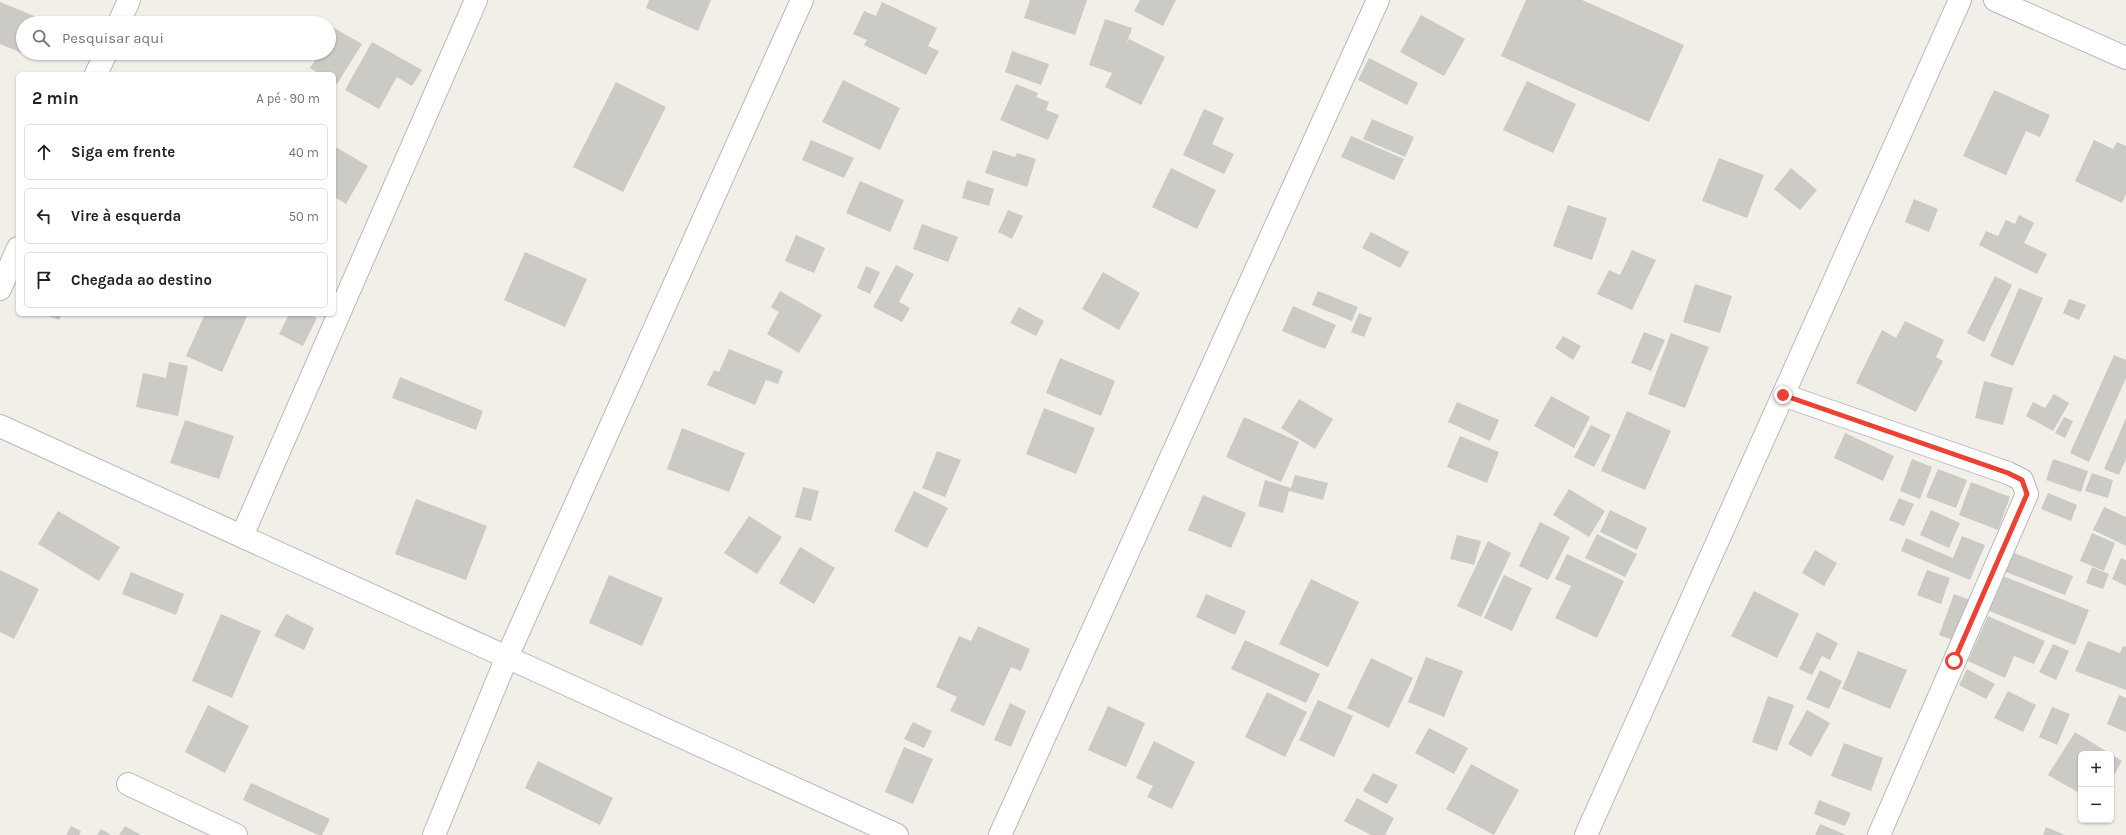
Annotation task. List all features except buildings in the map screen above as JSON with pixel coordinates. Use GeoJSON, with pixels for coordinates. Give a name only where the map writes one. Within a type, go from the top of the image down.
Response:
{"type":"FeatureCollection","features":[{"type":"Feature","properties":{"kind":"street"},"geometry":{"type":"LineString","coordinates":[[122,16],[129,0]]}},
{"type":"Feature","properties":{"kind":"street"},"geometry":{"type":"LineString","coordinates":[[242,536],[476,0]]}},
{"type":"Feature","properties":{"kind":"street"},"geometry":{"type":"LineString","coordinates":[[434,835],[507,657],[802,0]]}},
{"type":"Feature","properties":{"kind":"street"},"geometry":{"type":"LineString","coordinates":[[1000,835],[1378,0]]}},
{"type":"Feature","properties":{"kind":"street"},"geometry":{"type":"LineString","coordinates":[[1586,835],[1960,0]]}},
{"type":"Feature","properties":{"kind":"street"},"geometry":{"type":"LineString","coordinates":[[1995,0],[2126,58]]}},
{"type":"Feature","properties":{"kind":"street"},"geometry":{"type":"LineString","coordinates":[[97,72],[103,60]]}},
{"type":"Feature","properties":{"kind":"street"},"geometry":{"type":"LineString","coordinates":[[0,289],[16,253]]}},
{"type":"Feature","properties":{"kind":"street"},"geometry":{"type":"LineString","coordinates":[[1783,395],[2008,473],[2022,480],[2027,494],[1879,835]]}},
{"type":"Feature","properties":{"kind":"street"},"geometry":{"type":"LineString","coordinates":[[0,426],[897,835]]}},
{"type":"Feature","properties":{"kind":"street"},"geometry":{"type":"LineString","coordinates":[[128,784],[236,835]]}},
{"type":"Feature","properties":{"kind":"route"},"geometry":{"type":"LineString","coordinates":[[1783,395],[2008,473],[2022,480],[2027,494],[1954,661]]}}]}
